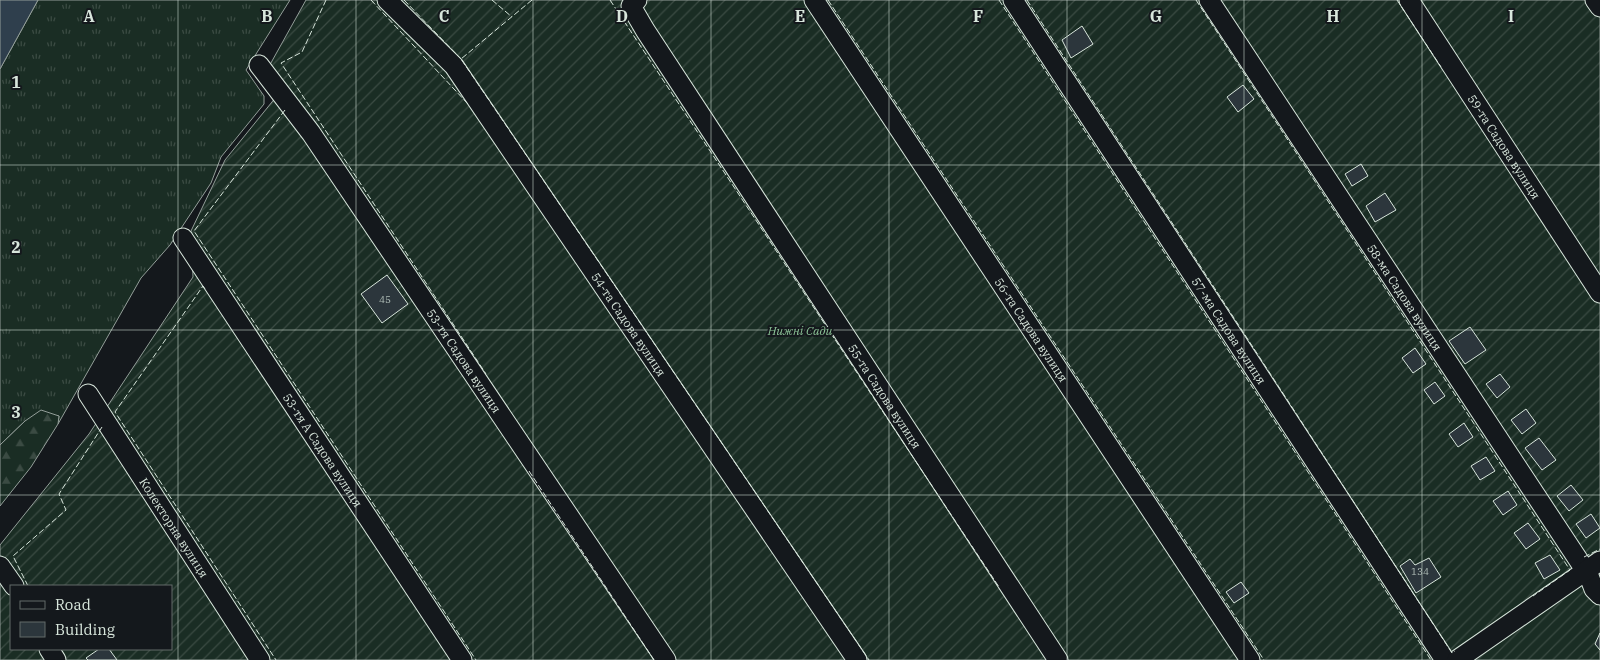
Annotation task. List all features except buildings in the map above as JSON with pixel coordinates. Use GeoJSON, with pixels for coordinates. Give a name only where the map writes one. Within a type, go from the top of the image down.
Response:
{"type":"FeatureCollection","features":[{"type":"Feature","properties":{"kind":"street","name":"54-та Садова вулиця"},"geometry":{"type":"LineString","coordinates":[[387,0],[454,66],[857,660]]}},
{"type":"Feature","properties":{"kind":"street","name":"56-та Садова вулиця"},"geometry":{"type":"LineString","coordinates":[[814,0],[1250,660]]}},
{"type":"Feature","properties":{"kind":"street","name":"57-ма Садова вулиця"},"geometry":{"type":"LineString","coordinates":[[1014,0],[1445,660]]}},
{"type":"Feature","properties":{"kind":"street","name":"58-ма Садова вулиця"},"geometry":{"type":"LineString","coordinates":[[1209,0],[1593,566],[1594,589],[1600,595]]}},
{"type":"Feature","properties":{"kind":"street","name":"59-та Садова вулиця"},"geometry":{"type":"LineString","coordinates":[[1409,0],[1600,293]]}},
{"type":"Feature","properties":{"kind":"street"},"geometry":{"type":"LineString","coordinates":[[1595,0],[1600,7]]}},
{"type":"Feature","properties":{"kind":"street","name":"55-та Садова вулиця"},"geometry":{"type":"LineString","coordinates":[[634,3],[1058,660]]}},
{"type":"Feature","properties":{"kind":"street","name":"53-тя Садова вулиця"},"geometry":{"type":"LineString","coordinates":[[258,65],[322,149],[666,660]]}},
{"type":"Feature","properties":{"kind":"street","name":"53-тя А Садова вулиця"},"geometry":{"type":"LineString","coordinates":[[183,238],[462,660]]}},
{"type":"Feature","properties":{"kind":"street","name":"Колекторна вулиця"},"geometry":{"type":"LineString","coordinates":[[88,394],[260,660]]}},
{"type":"Feature","properties":{"kind":"street"},"geometry":{"type":"LineString","coordinates":[[0,566],[13,585]]}},
{"type":"Feature","properties":{"kind":"street"},"geometry":{"type":"LineString","coordinates":[[1457,660],[1593,566]]}},
{"type":"Feature","properties":{"kind":"green space"},"geometry":{"type":"Polygon","coordinates":[[[38,0],[290,0],[246,70],[264,96],[264,104],[221,157],[211,183],[170,245],[141,278],[58,424],[59,416],[25,421],[0,445],[0,69],[38,0]]]}},
{"type":"Feature","properties":{"kind":"green space","name":"Нижні Сади"},"geometry":{"type":"Polygon","coordinates":[[[306,0],[1600,0],[1600,660],[0,660],[0,545],[89,434],[193,277],[191,231],[225,160],[276,97],[267,70],[306,0]]]}},
{"type":"Feature","properties":{"kind":"green space"},"geometry":{"type":"Polygon","coordinates":[[[41,410],[59,416],[58,424],[31,467],[0,506],[0,445],[25,421],[41,410]]]}},
{"type":"Feature","properties":{"kind":"water"},"geometry":{"type":"Polygon","coordinates":[[[0,0],[38,0],[0,69],[0,0]]]}},
{"type":"Feature","properties":{"kind":"fence"},"geometry":{"type":"LineString","coordinates":[[326,0],[302,52],[281,63],[486,374]]}},
{"type":"Feature","properties":{"kind":"fence"},"geometry":{"type":"LineString","coordinates":[[371,0],[468,104]]}},
{"type":"Feature","properties":{"kind":"fence"},"geometry":{"type":"LineString","coordinates":[[404,0],[461,59]]}},
{"type":"Feature","properties":{"kind":"fence"},"geometry":{"type":"LineString","coordinates":[[492,0],[512,17]]}},
{"type":"Feature","properties":{"kind":"fence"},"geometry":{"type":"LineString","coordinates":[[532,0],[461,59],[869,660]]}},
{"type":"Feature","properties":{"kind":"fence"},"geometry":{"type":"LineString","coordinates":[[610,0],[999,587]]}},
{"type":"Feature","properties":{"kind":"fence"},"geometry":{"type":"LineString","coordinates":[[828,0],[1264,660]]}},
{"type":"Feature","properties":{"kind":"fence"},"geometry":{"type":"LineString","coordinates":[[999,0],[1431,660]]}},
{"type":"Feature","properties":{"kind":"fence"},"geometry":{"type":"LineString","coordinates":[[1027,0],[1452,653],[1455,651]]}},
{"type":"Feature","properties":{"kind":"fence"},"geometry":{"type":"LineString","coordinates":[[1196,0],[1570,570],[1533,596]]}},
{"type":"Feature","properties":{"kind":"fence"},"geometry":{"type":"LineString","coordinates":[[1397,0],[1441,67]]}},
{"type":"Feature","properties":{"kind":"fence"},"geometry":{"type":"LineString","coordinates":[[285,110],[194,231],[476,660]]}},
{"type":"Feature","properties":{"kind":"fence"},"geometry":{"type":"LineString","coordinates":[[205,289],[203,286],[115,412],[276,660]]}},
{"type":"Feature","properties":{"kind":"fence"},"geometry":{"type":"LineString","coordinates":[[28,585],[13,556],[66,510],[59,494],[102,427]]}},
{"type":"Feature","properties":{"kind":"fence"},"geometry":{"type":"LineString","coordinates":[[529,471],[654,660]]}},
{"type":"Feature","properties":{"kind":"fence"},"geometry":{"type":"LineString","coordinates":[[1584,557],[1600,549]]}}]}
